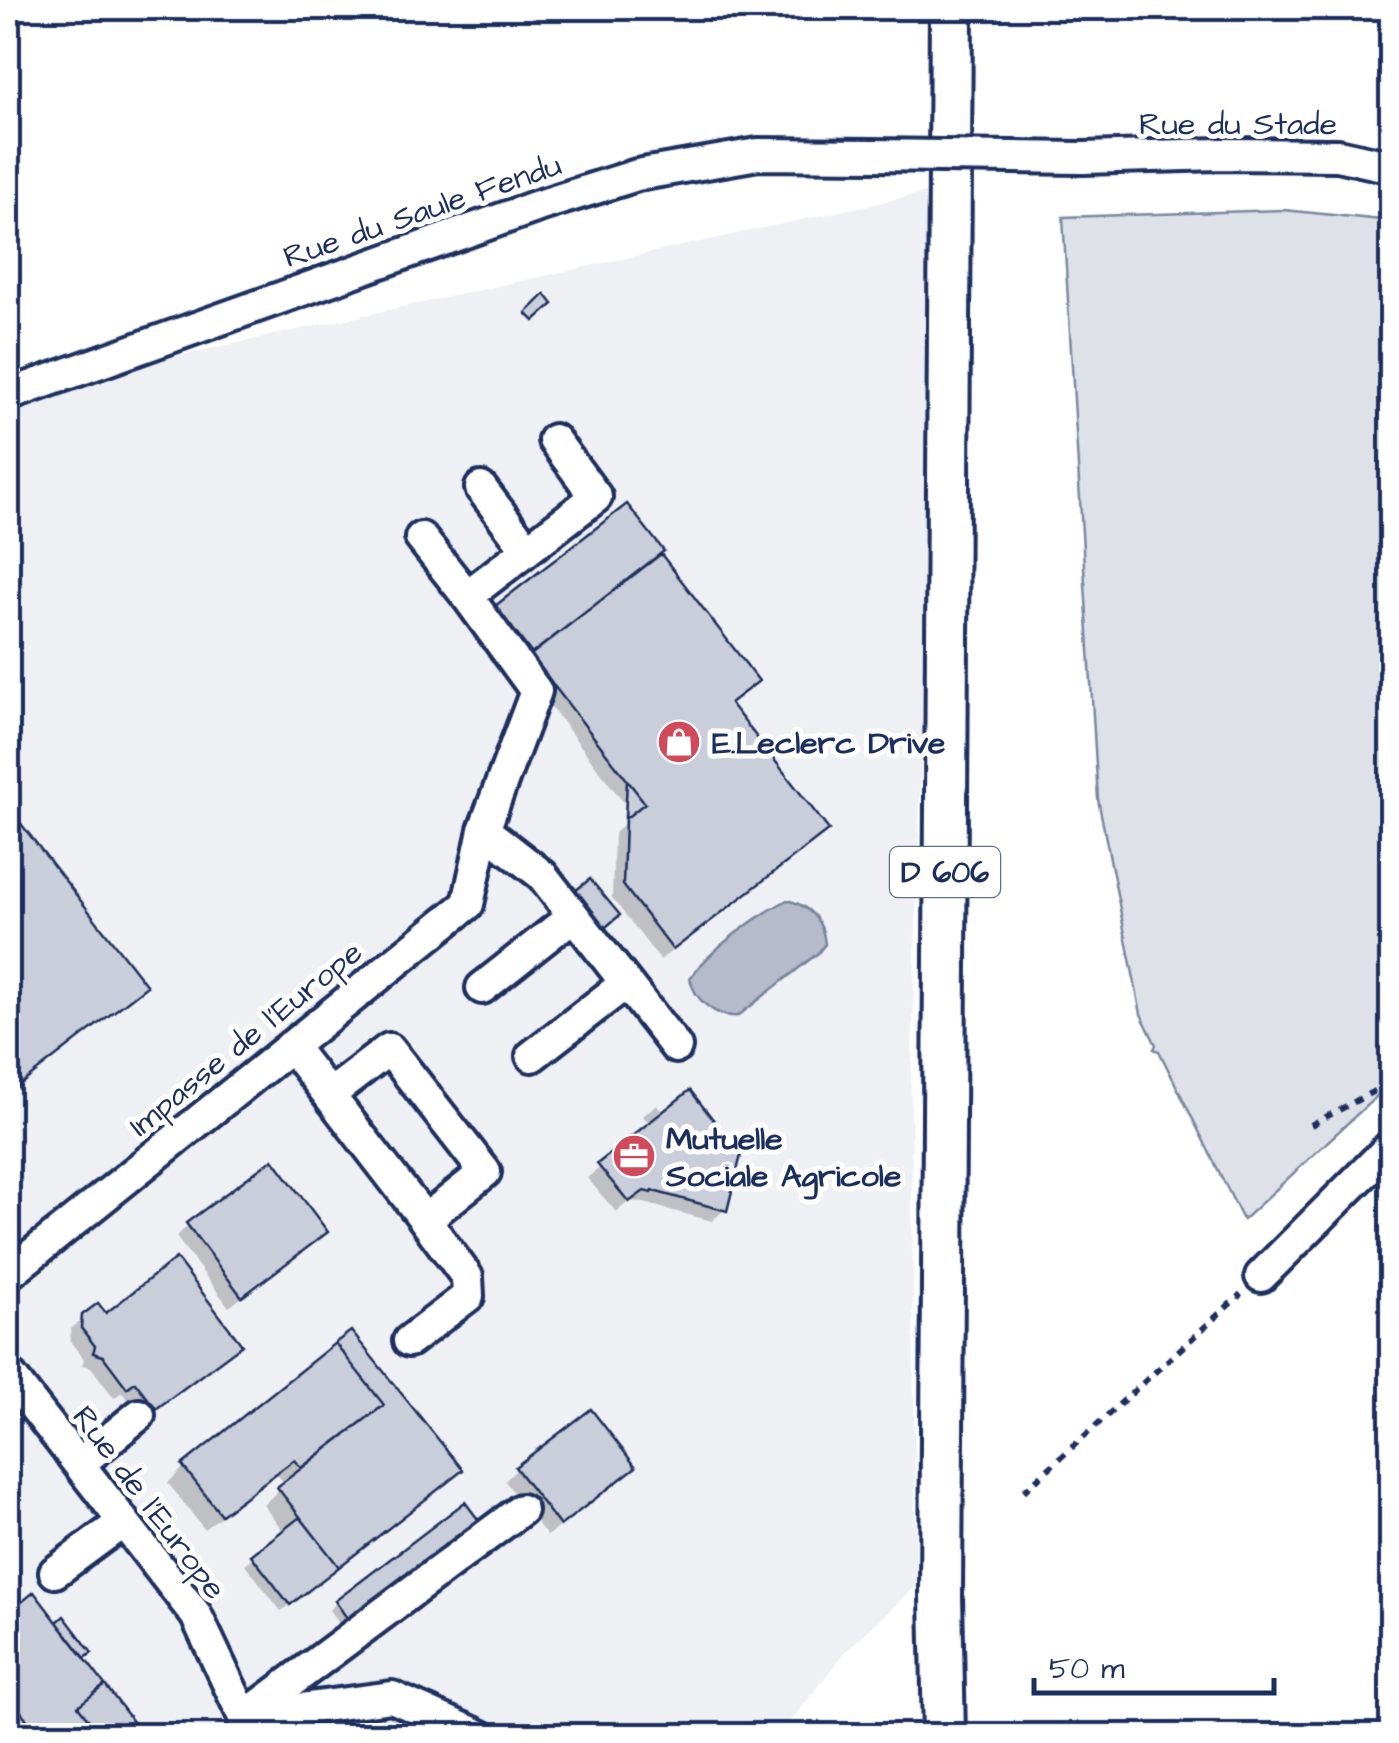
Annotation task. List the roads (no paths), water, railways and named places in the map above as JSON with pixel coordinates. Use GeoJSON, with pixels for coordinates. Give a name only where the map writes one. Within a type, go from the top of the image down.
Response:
{"type":"FeatureCollection","features":[{"type":"Feature","properties":{"kind":"main road","name":"D 606"},"geometry":{"type":"LineString","coordinates":[[944,1736],[940,1596],[951,8]]}},
{"type":"Feature","properties":{"kind":"street","name":"Rue du Saule Fendu"},"geometry":{"type":"LineString","coordinates":[[8,395],[519,212],[637,175],[758,154],[1083,158]]}},
{"type":"Feature","properties":{"kind":"street","name":"Rue du Stade"},"geometry":{"type":"LineString","coordinates":[[1083,158],[1338,155],[1392,167]]}},
{"type":"Feature","properties":{"kind":"street"},"geometry":{"type":"LineString","coordinates":[[421,538],[467,596],[596,497],[554,440]]}},
{"type":"Feature","properties":{"kind":"street"},"geometry":{"type":"LineString","coordinates":[[481,488],[528,549]]}},
{"type":"Feature","properties":{"kind":"street","name":"Impasse de l'Europe"},"geometry":{"type":"LineString","coordinates":[[8,1274],[468,904],[484,830],[536,691],[467,596]]}},
{"type":"Feature","properties":{"kind":"street"},"geometry":{"type":"LineString","coordinates":[[484,830],[542,876],[676,1047]]}},
{"type":"Feature","properties":{"kind":"street"},"geometry":{"type":"LineString","coordinates":[[482,988],[574,916]]}},
{"type":"Feature","properties":{"kind":"street"},"geometry":{"type":"LineString","coordinates":[[532,1056],[626,983]]}},
{"type":"Feature","properties":{"kind":"street"},"geometry":{"type":"LineString","coordinates":[[291,1046],[467,1277],[468,1296],[409,1342]]}},
{"type":"Feature","properties":{"kind":"street"},"geometry":{"type":"LineString","coordinates":[[330,1096],[390,1048],[485,1172],[425,1220]]}},
{"type":"Feature","properties":{"kind":"street"},"geometry":{"type":"LineString","coordinates":[[1261,1276],[1392,1144]]}},
{"type":"Feature","properties":{"kind":"street","name":"Rue de l'Europe"},"geometry":{"type":"LineString","coordinates":[[8,1372],[196,1615],[245,1726]]}},
{"type":"Feature","properties":{"kind":"street"},"geometry":{"type":"LineString","coordinates":[[79,1464],[138,1415]]}},
{"type":"Feature","properties":{"kind":"street"},"geometry":{"type":"LineString","coordinates":[[245,1726],[521,1510]]}},
{"type":"Feature","properties":{"kind":"street"},"geometry":{"type":"LineString","coordinates":[[55,1572],[123,1522]]}},
{"type":"Feature","properties":{"kind":"street"},"geometry":{"type":"LineString","coordinates":[[245,1726],[392,1697],[480,1736]]}},
{"type":"Feature","properties":{"kind":"street"},"geometry":{"type":"LineString","coordinates":[[245,1726],[278,1736]]}},
{"type":"Feature","properties":{"kind":"water"},"geometry":{"type":"Polygon","coordinates":[[[787,900],[814,915],[825,944],[738,1016],[722,1014],[707,1006],[696,994],[690,978],[734,934],[787,900]]]}},
{"type":"Feature","properties":{"kind":"place","name":"E.Leclerc Drive"},"geometry":{"type":"Point","coordinates":[679,742]}},
{"type":"Feature","properties":{"kind":"place","name":"Mutuelle Sociale Agricole"},"geometry":{"type":"Point","coordinates":[634,1156]}}]}
